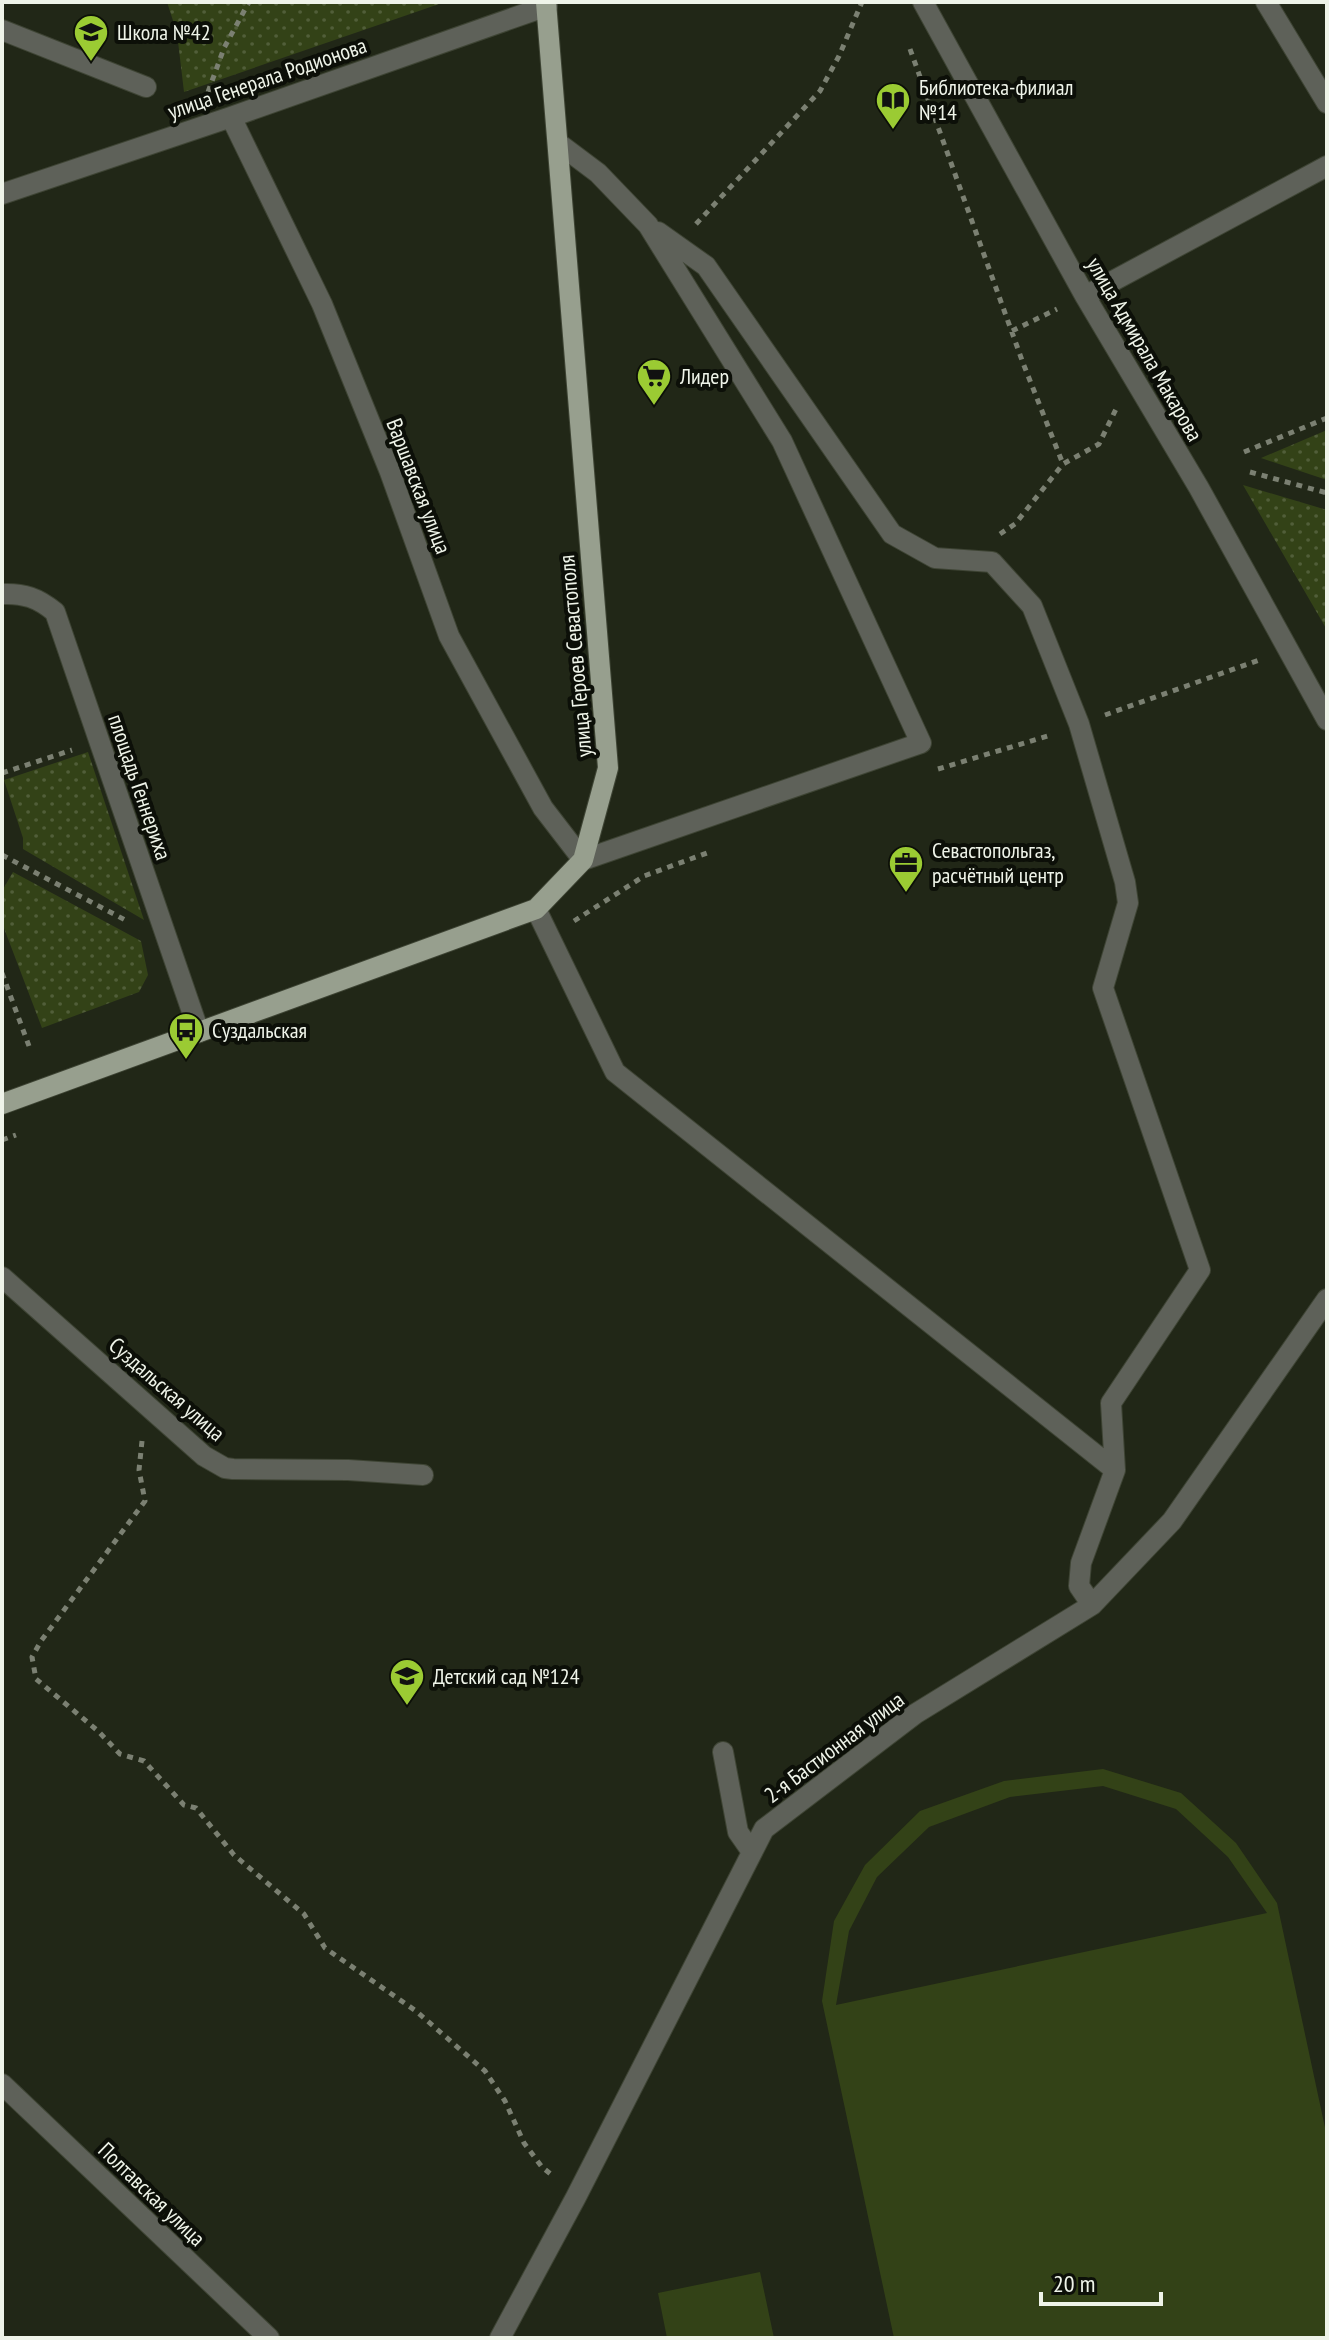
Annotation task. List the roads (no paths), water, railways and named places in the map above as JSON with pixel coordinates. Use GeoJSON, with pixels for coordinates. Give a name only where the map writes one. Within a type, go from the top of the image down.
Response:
{"type":"FeatureCollection","features":[{"type":"Feature","properties":{"kind":"main road","name":"улица Героев Севастополя"},"geometry":{"type":"LineString","coordinates":[[2,1104],[536,909],[583,860],[608,768],[547,4]]}},
{"type":"Feature","properties":{"kind":"street","name":"улица Адмирала Макарова"},"geometry":{"type":"LineString","coordinates":[[923,2],[1085,296],[1199,488],[1327,720]]}},
{"type":"Feature","properties":{"kind":"street"},"geometry":{"type":"LineString","coordinates":[[1266,2],[1327,103]]}},
{"type":"Feature","properties":{"kind":"street","name":"улица Генерала Родионова"},"geometry":{"type":"LineString","coordinates":[[2,194],[209,125],[547,4]]}},
{"type":"Feature","properties":{"kind":"street"},"geometry":{"type":"LineString","coordinates":[[2,30],[146,87]]}},
{"type":"Feature","properties":{"kind":"street","name":"Варшавская улица"},"geometry":{"type":"LineString","coordinates":[[231,117],[322,304],[390,472],[449,636],[543,808],[583,860]]}},
{"type":"Feature","properties":{"kind":"street"},"geometry":{"type":"LineString","coordinates":[[558,143],[598,173],[648,225],[706,266],[892,534],[935,558],[992,562],[1032,606],[1079,724],[1125,882],[1128,903],[1103,988],[1200,1270],[1111,1403],[1115,1470],[1081,1563],[1079,1586],[1092,1605]]}},
{"type":"Feature","properties":{"kind":"street"},"geometry":{"type":"LineString","coordinates":[[1085,296],[1327,166]]}},
{"type":"Feature","properties":{"kind":"street"},"geometry":{"type":"LineString","coordinates":[[583,860],[921,743],[782,441],[648,225]]}},
{"type":"Feature","properties":{"kind":"street","name":"площадь Геннериха"},"geometry":{"type":"LineString","coordinates":[[2,594],[22,594],[42,600],[55,612],[199,1032]]}},
{"type":"Feature","properties":{"kind":"street"},"geometry":{"type":"LineString","coordinates":[[536,909],[615,1072],[1115,1470]]}},
{"type":"Feature","properties":{"kind":"street","name":"Суздальская улица"},"geometry":{"type":"LineString","coordinates":[[2,1277],[204,1456],[225,1468],[423,1475]]}},
{"type":"Feature","properties":{"kind":"street","name":"2-я Бастионная улица"},"geometry":{"type":"LineString","coordinates":[[500,2338],[576,2197],[764,1829],[915,1714],[1092,1605],[1172,1521],[1327,1299]]}},
{"type":"Feature","properties":{"kind":"street"},"geometry":{"type":"LineString","coordinates":[[723,1752],[738,1832],[752,1852]]}},
{"type":"Feature","properties":{"kind":"street","name":"Полтавская улица"},"geometry":{"type":"LineString","coordinates":[[2,2084],[269,2338]]}},
{"type":"Feature","properties":{"kind":"place","name":"Школа №42"},"geometry":{"type":"Point","coordinates":[91,63]}},
{"type":"Feature","properties":{"kind":"place","name":"Библиотека-филиал №14"},"geometry":{"type":"Point","coordinates":[893,131]}},
{"type":"Feature","properties":{"kind":"place","name":"Лидер"},"geometry":{"type":"Point","coordinates":[654,407]}},
{"type":"Feature","properties":{"kind":"place","name":"Севастопольгаз, расчётный центр"},"geometry":{"type":"Point","coordinates":[906,894]}},
{"type":"Feature","properties":{"kind":"place","name":"Суздальская"},"geometry":{"type":"Point","coordinates":[186,1061]}},
{"type":"Feature","properties":{"kind":"place","name":"Детский сад №124"},"geometry":{"type":"Point","coordinates":[407,1707]}}]}
